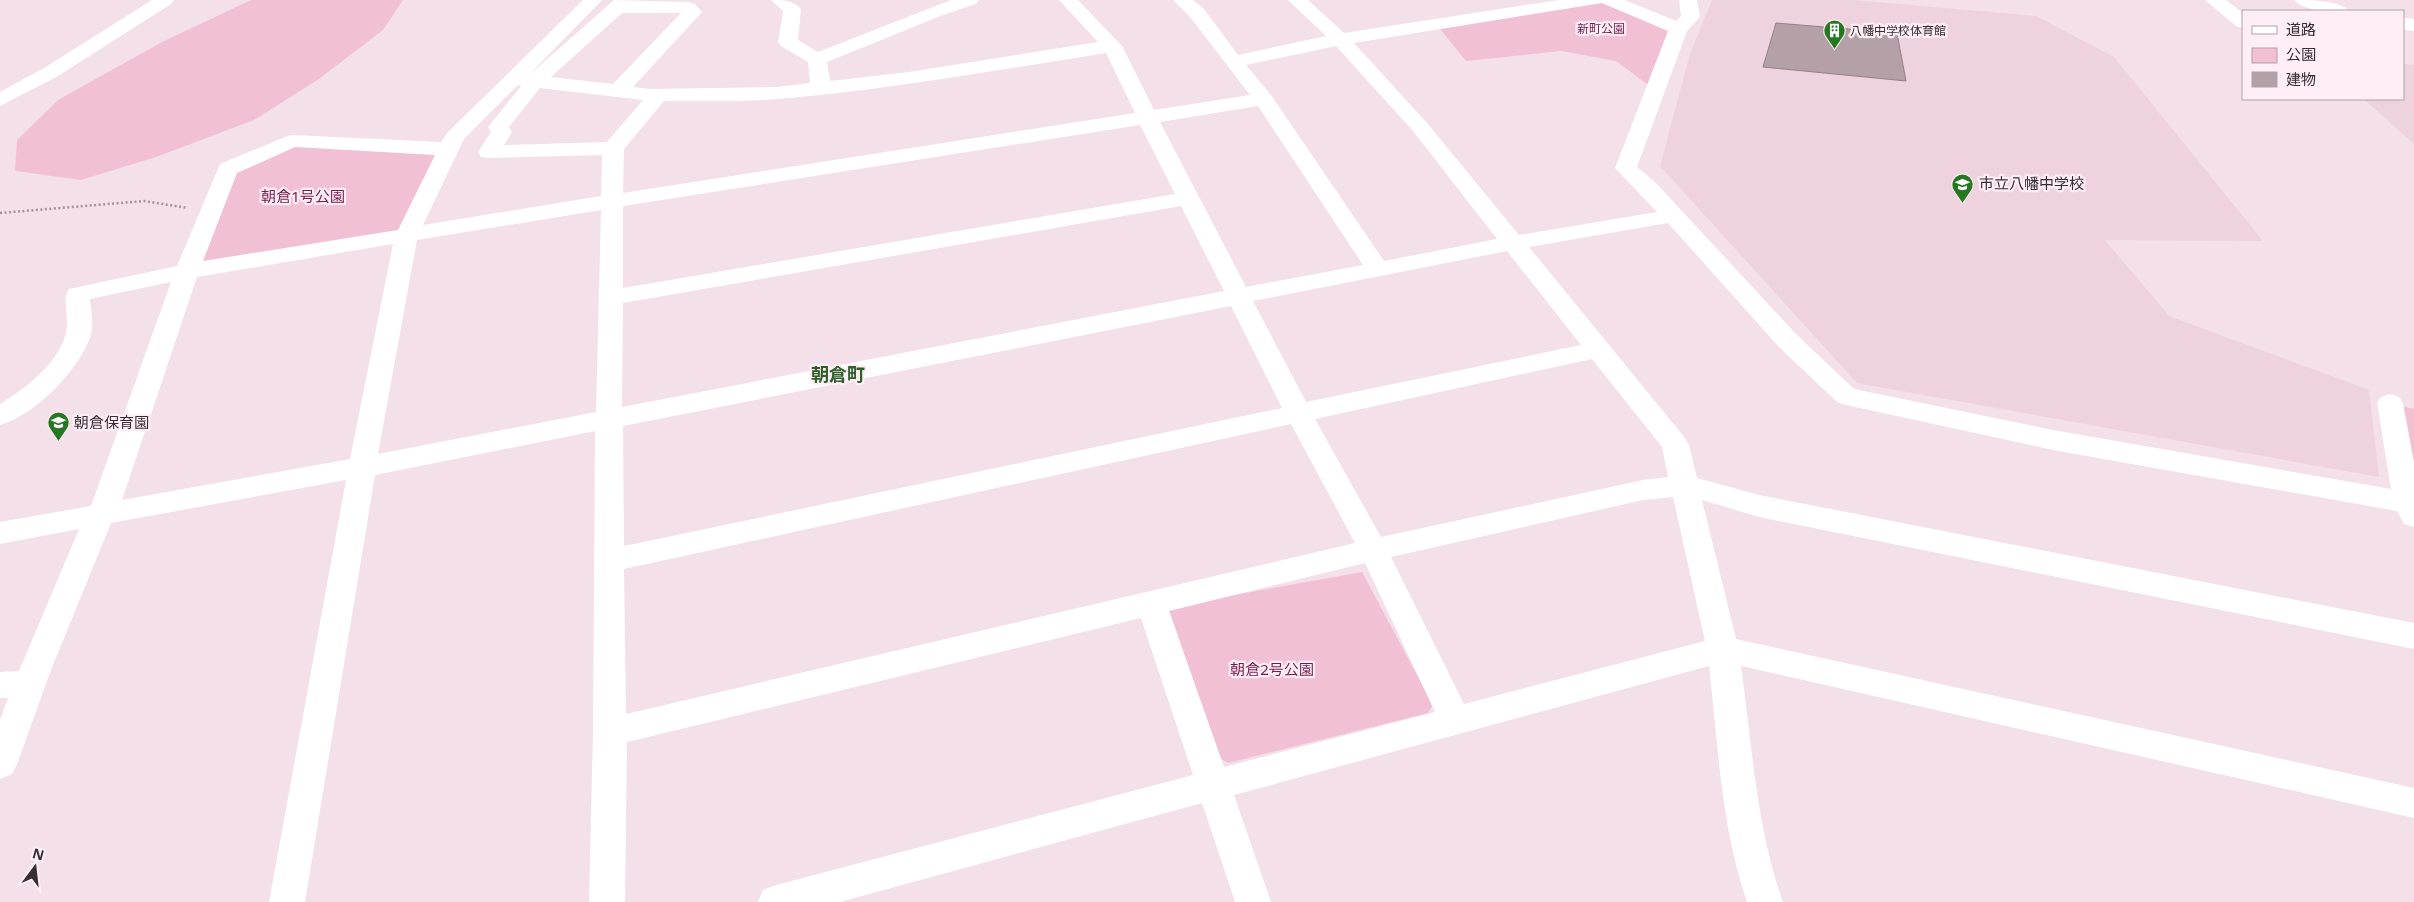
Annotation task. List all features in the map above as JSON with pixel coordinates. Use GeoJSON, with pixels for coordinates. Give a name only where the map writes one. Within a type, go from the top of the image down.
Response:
{"type":"FeatureCollection","features":[{"type":"Feature","properties":{"kind":"street"},"geometry":{"type":"LineString","coordinates":[[0,100],[51,72],[165,0]]}},
{"type":"Feature","properties":{"kind":"street"},"geometry":{"type":"LineString","coordinates":[[780,0],[792,9],[788,42],[817,59]]}},
{"type":"Feature","properties":{"kind":"street"},"geometry":{"type":"LineString","coordinates":[[919,0],[936,11]]}},
{"type":"Feature","properties":{"kind":"street"},"geometry":{"type":"LineString","coordinates":[[817,59],[936,11],[970,0]]}},
{"type":"Feature","properties":{"kind":"street"},"geometry":{"type":"LineString","coordinates":[[1068,0],[1112,46],[1299,414],[1373,550],[1455,720]]}},
{"type":"Feature","properties":{"kind":"street"},"geometry":{"type":"LineString","coordinates":[[1182,0],[1197,13],[1233,62],[1264,99],[1378,269]]}},
{"type":"Feature","properties":{"kind":"street"},"geometry":{"type":"LineString","coordinates":[[1297,0],[1340,39],[1420,127],[1675,445],[1723,649],[1746,831],[1755,874],[1767,901]]}},
{"type":"Feature","properties":{"kind":"street"},"geometry":{"type":"LineString","coordinates":[[1233,62],[1340,39],[1595,0]]}},
{"type":"Feature","properties":{"kind":"street"},"geometry":{"type":"LineString","coordinates":[[1609,0],[1678,29]]}},
{"type":"Feature","properties":{"kind":"street"},"geometry":{"type":"LineString","coordinates":[[1688,0],[1691,16],[1678,29],[1626,168],[1647,187],[1671,216],[1795,348],[1846,396],[2053,440],[2411,509],[2390,403]]}},
{"type":"Feature","properties":{"kind":"street"},"geometry":{"type":"LineString","coordinates":[[2214,0],[2242,21]]}},
{"type":"Feature","properties":{"kind":"street"},"geometry":{"type":"LineString","coordinates":[[2304,0],[2337,10]]}},
{"type":"Feature","properties":{"kind":"street"},"geometry":{"type":"LineString","coordinates":[[287,902],[362,466],[406,236],[455,136],[525,80],[611,2],[688,8],[693,12],[618,91]]}},
{"type":"Feature","properties":{"kind":"street"},"geometry":{"type":"LineString","coordinates":[[525,80],[658,95],[777,93],[909,78],[1112,46]]}},
{"type":"Feature","properties":{"kind":"street"},"geometry":{"type":"LineString","coordinates":[[817,59],[822,89]]}},
{"type":"Feature","properties":{"kind":"street"},"geometry":{"type":"LineString","coordinates":[[525,80],[498,127],[502,132],[490,152],[613,148]]}},
{"type":"Feature","properties":{"kind":"street"},"geometry":{"type":"LineString","coordinates":[[607,902],[610,732],[609,418],[613,148],[658,95]]}},
{"type":"Feature","properties":{"kind":"street"},"geometry":{"type":"LineString","coordinates":[[0,416],[12,398],[55,374],[78,335],[78,294],[187,271],[1264,99]]}},
{"type":"Feature","properties":{"kind":"street"},"geometry":{"type":"LineString","coordinates":[[0,764],[15,685],[100,515],[103,513],[187,271],[228,169],[292,141],[449,149]]}},
{"type":"Feature","properties":{"kind":"street"},"geometry":{"type":"LineString","coordinates":[[610,298],[1189,198]]}},
{"type":"Feature","properties":{"kind":"street"},"geometry":{"type":"LineString","coordinates":[[0,533],[362,466],[1512,243],[1671,216]]}},
{"type":"Feature","properties":{"kind":"street"},"geometry":{"type":"LineString","coordinates":[[609,561],[1599,349]]}},
{"type":"Feature","properties":{"kind":"street"},"geometry":{"type":"LineString","coordinates":[[610,732],[1373,550],[1643,490],[1685,485],[1768,508],[2414,636]]}},
{"type":"Feature","properties":{"kind":"street"},"geometry":{"type":"LineString","coordinates":[[1151,603],[1253,902]]}},
{"type":"Feature","properties":{"kind":"street"},"geometry":{"type":"LineString","coordinates":[[776,902],[1723,649],[2414,803]]}},
{"type":"Feature","properties":{"kind":"path"},"geometry":{"type":"LineString","coordinates":[[0,213],[144,201],[211,212]]}},
{"type":"Feature","properties":{"kind":"shaded area","name":"市立八幡中学校"},"geometry":{"type":"Polygon","coordinates":[[[1712,0],[1853,0],[2036,16],[2114,57],[2263,241],[2105,240],[2169,316],[2369,390],[2379,477],[1857,383],[1660,166],[1690,54],[1712,0]]]}},
{"type":"Feature","properties":{"kind":"shaded area"},"geometry":{"type":"Polygon","coordinates":[[[2404,64],[2414,65],[2414,144],[2365,100],[2404,100],[2404,64]]]}},
{"type":"Feature","properties":{"kind":"green space"},"geometry":{"type":"Polygon","coordinates":[[[251,0],[403,0],[383,30],[319,79],[254,120],[156,157],[81,180],[15,171],[17,140],[58,100],[162,42],[251,0]]]}},
{"type":"Feature","properties":{"kind":"green space","name":"新町公園"},"geometry":{"type":"Polygon","coordinates":[[[1608,0],[1678,29],[1655,90],[1616,61],[1561,51],[1466,61],[1436,24],[1608,0]]]}},
{"type":"Feature","properties":{"kind":"green space","name":"朝倉1号公園"},"geometry":{"type":"Polygon","coordinates":[[[292,141],[449,149],[406,236],[187,271],[228,169],[292,141]]]}},
{"type":"Feature","properties":{"kind":"green space"},"geometry":{"type":"Polygon","coordinates":[[[2390,403],[2414,409],[2414,516],[2390,403]]]}},
{"type":"Feature","properties":{"kind":"green space","name":"朝倉2号公園"},"geometry":{"type":"Polygon","coordinates":[[[1362,572],[1433,705],[1428,713],[1228,763],[1219,757],[1168,607],[1362,572]]]}},
{"type":"Feature","properties":{"kind":"building","name":"八幡中学校体育館"},"geometry":{"type":"Polygon","coordinates":[[[1776,23],[1897,33],[1906,81],[1763,67],[1776,23]]]}},
{"type":"Feature","properties":{"kind":"place","name":"八幡中学校体育館"},"geometry":{"type":"Point","coordinates":[1834,50]}},
{"type":"Feature","properties":{"kind":"place","name":"市立八幡中学校"},"geometry":{"type":"Point","coordinates":[1963,203]}},
{"type":"Feature","properties":{"kind":"place","name":"朝倉保育園"},"geometry":{"type":"Point","coordinates":[58,442]}},
{"type":"Feature","properties":{"kind":"district","name":"朝倉町"},"geometry":{"type":"Point","coordinates":[838,375]}}]}
